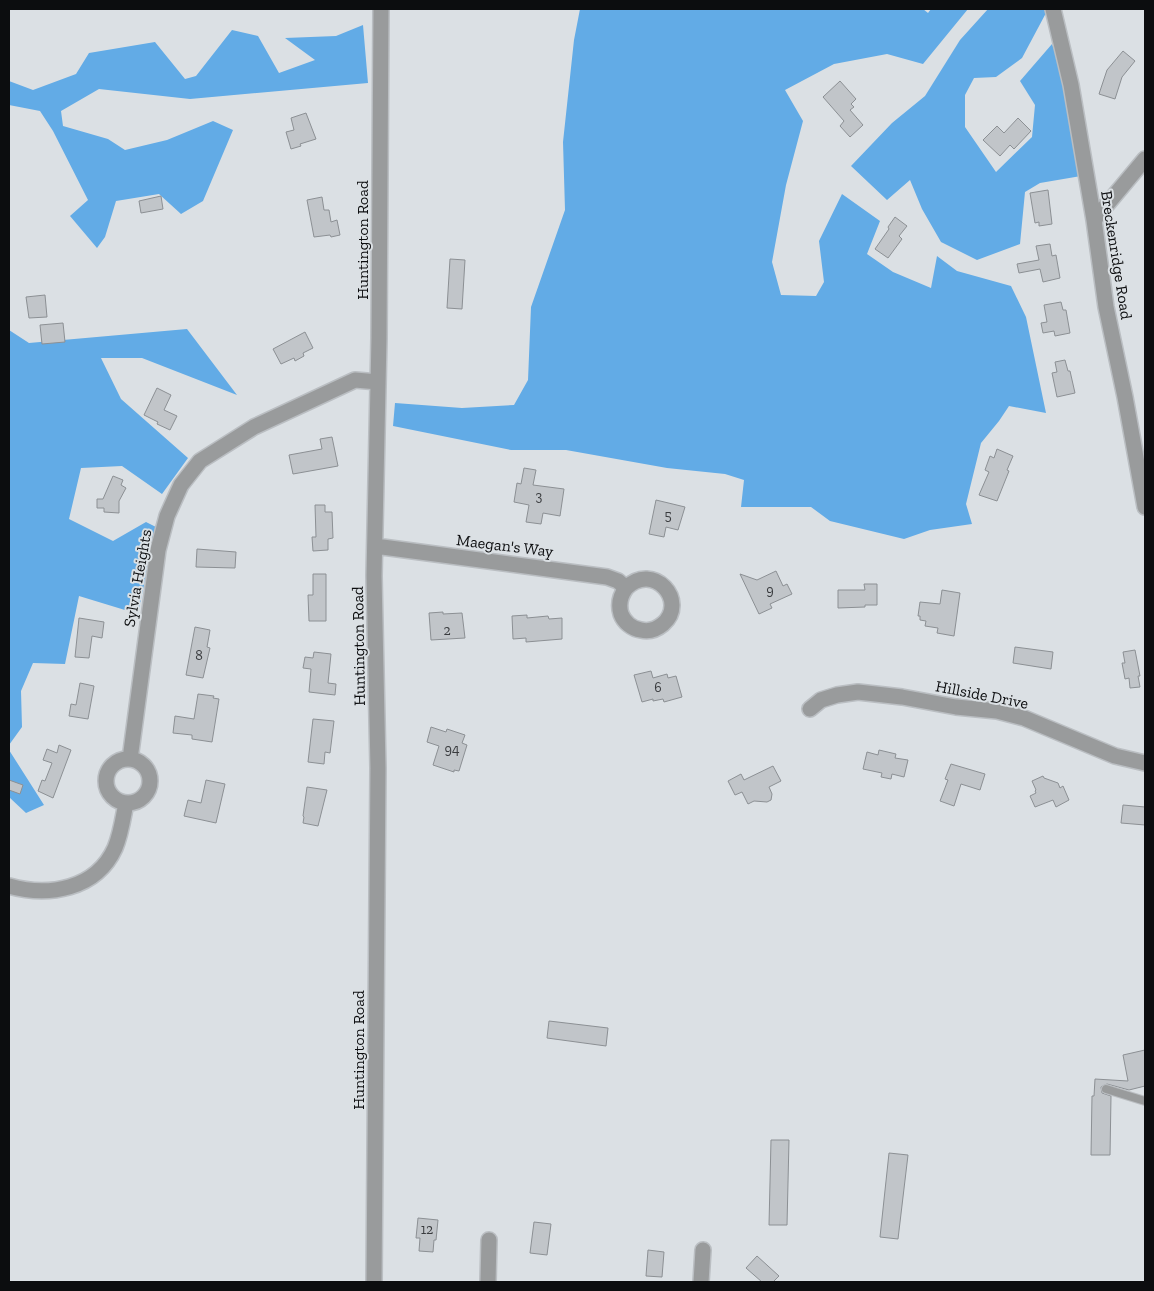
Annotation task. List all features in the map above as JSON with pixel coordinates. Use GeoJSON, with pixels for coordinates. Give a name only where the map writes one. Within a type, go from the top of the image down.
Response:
{"type":"FeatureCollection","features":[{"type":"Feature","properties":{"kind":"street","name":"Huntington Road"},"geometry":{"type":"LineString","coordinates":[[374,1282],[378,768],[374,618],[381,9]]}},
{"type":"Feature","properties":{"kind":"street","name":"Breckenridge Road"},"geometry":{"type":"LineString","coordinates":[[1053,9],[1071,85],[1094,220],[1106,307],[1143,475],[1145,507]]}},
{"type":"Feature","properties":{"kind":"street"},"geometry":{"type":"LineString","coordinates":[[1094,220],[1145,160]]}},
{"type":"Feature","properties":{"kind":"street","name":"Sylvia Heights"},"geometry":{"type":"LineString","coordinates":[[130,759],[158,550],[167,516],[181,485],[200,461],[254,426],[355,380],[378,382]]}},
{"type":"Feature","properties":{"kind":"street","name":"Maegan's Way"},"geometry":{"type":"LineString","coordinates":[[375,546],[607,576],[618,581],[626,588]]}},
{"type":"Feature","properties":{"kind":"street","name":"Hillside Drive"},"geometry":{"type":"LineString","coordinates":[[810,709],[821,700],[837,695],[858,692],[997,712],[1024,718],[1115,756],[1145,763]]}},
{"type":"Feature","properties":{"kind":"street"},"geometry":{"type":"LineString","coordinates":[[130,759],[138,761],[146,768],[150,776],[150,783],[144,797],[137,802],[126,803],[117,800],[110,794],[106,782],[108,772],[113,765],[121,760],[130,759]]}},
{"type":"Feature","properties":{"kind":"street"},"geometry":{"type":"LineString","coordinates":[[9,886],[40,892],[70,887],[88,879],[101,868],[114,849],[122,825],[126,803]]}},
{"type":"Feature","properties":{"kind":"street"},"geometry":{"type":"LineString","coordinates":[[488,1282],[489,1240]]}},
{"type":"Feature","properties":{"kind":"street"},"geometry":{"type":"LineString","coordinates":[[701,1282],[703,1250]]}},
{"type":"Feature","properties":{"kind":"lane"},"geometry":{"type":"LineString","coordinates":[[1106,1089],[1145,1100]]}},
{"type":"Feature","properties":{"kind":"shaded area"},"geometry":{"type":"Polygon","coordinates":[[[580,9],[923,9],[928,13],[931,9],[968,9],[923,64],[887,54],[834,64],[785,90],[803,121],[786,185],[772,262],[781,295],[816,296],[824,282],[819,241],[842,194],[880,221],[867,254],[893,272],[931,288],[937,256],[957,271],[1011,286],[1026,317],[1046,413],[1009,406],[981,443],[966,504],[972,524],[930,530],[904,539],[830,521],[811,507],[741,507],[744,480],[725,474],[667,468],[566,450],[511,450],[393,426],[395,403],[462,408],[514,405],[528,380],[531,307],[565,210],[563,142],[574,40],[580,9]]]}},
{"type":"Feature","properties":{"kind":"shaded area"},"geometry":{"type":"Polygon","coordinates":[[[988,9],[1045,9],[1046,13],[1022,58],[996,77],[974,78],[965,95],[965,127],[996,172],[1032,137],[1035,105],[1020,81],[1052,44],[1064,75],[1081,176],[1040,183],[1025,192],[1020,244],[977,260],[941,242],[922,209],[910,180],[887,200],[851,166],[892,123],[925,96],[960,40],[988,9]]]}},
{"type":"Feature","properties":{"kind":"shaded area"},"geometry":{"type":"Polygon","coordinates":[[[363,25],[368,83],[190,99],[99,89],[61,111],[63,126],[108,139],[125,150],[167,140],[213,121],[233,130],[203,201],[181,214],[159,194],[116,201],[105,237],[97,248],[70,216],[88,200],[53,131],[40,111],[9,105],[9,81],[33,90],[76,74],[89,53],[155,42],[185,79],[196,76],[232,30],[258,36],[279,73],[315,60],[285,38],[336,36],[363,25]]]}},
{"type":"Feature","properties":{"kind":"shaded area"},"geometry":{"type":"Polygon","coordinates":[[[187,329],[237,395],[142,358],[101,358],[121,399],[188,458],[162,494],[122,466],[81,468],[69,519],[113,541],[146,522],[156,527],[138,614],[79,596],[65,664],[33,663],[21,691],[22,727],[9,745],[9,330],[29,343],[187,329]]]}},
{"type":"Feature","properties":{"kind":"shaded area"},"geometry":{"type":"Polygon","coordinates":[[[9,750],[44,805],[26,813],[9,797],[9,750]]]}},
{"type":"Feature","properties":{"kind":"building"},"geometry":{"type":"Polygon","coordinates":[[[1123,51],[1135,61],[1122,77],[1115,99],[1099,94],[1107,70],[1123,51]]]}},
{"type":"Feature","properties":{"kind":"building"},"geometry":{"type":"Polygon","coordinates":[[[840,81],[856,99],[851,104],[854,107],[850,110],[863,125],[850,137],[840,126],[844,121],[823,97],[840,81]]]}},
{"type":"Feature","properties":{"kind":"building"},"geometry":{"type":"Polygon","coordinates":[[[306,113],[316,139],[291,149],[286,132],[294,130],[291,118],[306,113]]]}},
{"type":"Feature","properties":{"kind":"building"},"geometry":{"type":"Polygon","coordinates":[[[1018,118],[1031,131],[1014,149],[1010,145],[1000,156],[983,140],[997,126],[1004,133],[1018,118]]]}},
{"type":"Feature","properties":{"kind":"building"},"geometry":{"type":"Polygon","coordinates":[[[1048,190],[1052,224],[1039,226],[1039,222],[1035,223],[1030,193],[1048,190]]]}},
{"type":"Feature","properties":{"kind":"building"},"geometry":{"type":"Polygon","coordinates":[[[161,196],[163,209],[141,213],[139,201],[161,196]]]}},
{"type":"Feature","properties":{"kind":"building"},"geometry":{"type":"Polygon","coordinates":[[[322,197],[324,210],[329,210],[331,222],[337,220],[340,235],[314,237],[307,200],[322,197]]]}},
{"type":"Feature","properties":{"kind":"building"},"geometry":{"type":"Polygon","coordinates":[[[895,217],[907,226],[899,236],[902,239],[888,258],[875,249],[895,217]]]}},
{"type":"Feature","properties":{"kind":"building"},"geometry":{"type":"Polygon","coordinates":[[[1050,244],[1052,256],[1056,255],[1060,278],[1043,282],[1040,269],[1019,273],[1017,264],[1039,260],[1036,246],[1050,244]]]}},
{"type":"Feature","properties":{"kind":"building"},"geometry":{"type":"Polygon","coordinates":[[[450,259],[465,260],[462,309],[447,308],[450,259]]]}},
{"type":"Feature","properties":{"kind":"building"},"geometry":{"type":"Polygon","coordinates":[[[45,295],[47,317],[29,318],[26,297],[45,295]]]}},
{"type":"Feature","properties":{"kind":"building"},"geometry":{"type":"Polygon","coordinates":[[[1061,302],[1063,310],[1066,310],[1070,333],[1055,336],[1054,331],[1043,333],[1041,323],[1047,322],[1044,305],[1061,302]]]}},
{"type":"Feature","properties":{"kind":"building"},"geometry":{"type":"Polygon","coordinates":[[[63,323],[65,342],[42,344],[40,325],[63,323]]]}},
{"type":"Feature","properties":{"kind":"building"},"geometry":{"type":"Polygon","coordinates":[[[305,332],[313,348],[303,353],[304,356],[295,361],[294,358],[281,364],[273,349],[305,332]]]}},
{"type":"Feature","properties":{"kind":"building"},"geometry":{"type":"Polygon","coordinates":[[[1065,360],[1068,371],[1070,371],[1075,393],[1057,397],[1052,373],[1057,372],[1055,362],[1065,360]]]}},
{"type":"Feature","properties":{"kind":"building"},"geometry":{"type":"Polygon","coordinates":[[[157,388],[171,395],[164,410],[177,416],[170,430],[144,415],[157,388]]]}},
{"type":"Feature","properties":{"kind":"building"},"geometry":{"type":"Polygon","coordinates":[[[332,437],[338,466],[293,474],[289,455],[322,449],[320,439],[332,437]]]}},
{"type":"Feature","properties":{"kind":"building"},"geometry":{"type":"Polygon","coordinates":[[[997,449],[1013,456],[997,501],[979,495],[989,472],[985,470],[990,456],[994,458],[997,449]]]}},
{"type":"Feature","properties":{"kind":"building"},"geometry":{"type":"Polygon","coordinates":[[[524,468],[536,470],[533,485],[564,489],[560,516],[543,513],[541,524],[526,522],[529,505],[514,502],[517,483],[521,484],[524,468]]]}},
{"type":"Feature","properties":{"kind":"building"},"geometry":{"type":"Polygon","coordinates":[[[113,476],[123,480],[121,485],[126,488],[119,501],[119,513],[104,512],[104,508],[97,508],[97,499],[103,499],[113,476]]]}},
{"type":"Feature","properties":{"kind":"building"},"geometry":{"type":"Polygon","coordinates":[[[656,500],[685,507],[678,530],[666,527],[664,537],[649,534],[656,500]]]}},
{"type":"Feature","properties":{"kind":"building"},"geometry":{"type":"Polygon","coordinates":[[[315,505],[325,505],[325,512],[332,512],[333,538],[328,539],[328,550],[313,551],[312,537],[316,537],[315,505]]]}},
{"type":"Feature","properties":{"kind":"building"},"geometry":{"type":"Polygon","coordinates":[[[197,549],[236,552],[235,568],[196,567],[197,549]]]}},
{"type":"Feature","properties":{"kind":"building"},"geometry":{"type":"Polygon","coordinates":[[[776,571],[783,586],[787,584],[792,594],[770,604],[772,608],[759,614],[740,574],[757,580],[776,571]]]}},
{"type":"Feature","properties":{"kind":"building"},"geometry":{"type":"Polygon","coordinates":[[[313,574],[326,574],[326,621],[309,621],[308,595],[313,595],[313,574]]]}},
{"type":"Feature","properties":{"kind":"building"},"geometry":{"type":"Polygon","coordinates":[[[864,584],[877,584],[877,605],[838,608],[838,590],[865,590],[864,584]]]}},
{"type":"Feature","properties":{"kind":"building"},"geometry":{"type":"Polygon","coordinates":[[[942,590],[960,593],[954,636],[937,633],[938,628],[925,626],[926,621],[920,620],[920,616],[918,616],[920,602],[940,604],[942,590]]]}},
{"type":"Feature","properties":{"kind":"building"},"geometry":{"type":"Polygon","coordinates":[[[443,612],[443,614],[462,613],[465,638],[431,640],[429,613],[443,612]]]}},
{"type":"Feature","properties":{"kind":"building"},"geometry":{"type":"Polygon","coordinates":[[[527,615],[527,618],[548,616],[549,619],[562,618],[562,639],[526,642],[526,638],[513,639],[512,616],[527,615]]]}},
{"type":"Feature","properties":{"kind":"building"},"geometry":{"type":"Polygon","coordinates":[[[79,618],[104,622],[102,638],[92,636],[89,658],[75,657],[79,618]]]}},
{"type":"Feature","properties":{"kind":"building"},"geometry":{"type":"Polygon","coordinates":[[[195,627],[210,630],[207,647],[210,648],[203,678],[186,675],[195,627]]]}},
{"type":"Feature","properties":{"kind":"building"},"geometry":{"type":"Polygon","coordinates":[[[1015,647],[1053,652],[1051,669],[1013,663],[1015,647]]]}},
{"type":"Feature","properties":{"kind":"building"},"geometry":{"type":"Polygon","coordinates":[[[1135,650],[1140,687],[1130,688],[1129,678],[1125,679],[1122,663],[1125,663],[1123,652],[1135,650]]]}},
{"type":"Feature","properties":{"kind":"building"},"geometry":{"type":"Polygon","coordinates":[[[314,652],[331,654],[328,683],[336,684],[335,695],[309,692],[311,669],[303,668],[305,657],[313,658],[314,652]]]}},
{"type":"Feature","properties":{"kind":"building"},"geometry":{"type":"Polygon","coordinates":[[[651,671],[653,678],[667,674],[668,678],[676,676],[682,697],[664,702],[663,699],[653,701],[653,699],[642,702],[634,675],[651,671]]]}},
{"type":"Feature","properties":{"kind":"building"},"geometry":{"type":"Polygon","coordinates":[[[80,683],[94,686],[88,719],[69,716],[71,704],[76,705],[80,683]]]}},
{"type":"Feature","properties":{"kind":"building"},"geometry":{"type":"Polygon","coordinates":[[[198,694],[214,696],[213,698],[219,699],[212,742],[192,739],[192,735],[173,733],[175,716],[194,719],[198,694]]]}},
{"type":"Feature","properties":{"kind":"building"},"geometry":{"type":"Polygon","coordinates":[[[313,719],[334,721],[330,753],[325,752],[324,764],[308,762],[313,719]]]}},
{"type":"Feature","properties":{"kind":"building"},"geometry":{"type":"Polygon","coordinates":[[[431,727],[446,732],[447,729],[465,735],[462,743],[467,745],[459,771],[454,770],[454,772],[433,765],[439,746],[427,742],[431,727]]]}},
{"type":"Feature","properties":{"kind":"building"},"geometry":{"type":"Polygon","coordinates":[[[59,745],[71,750],[53,798],[38,791],[42,780],[45,781],[52,763],[43,760],[47,749],[57,753],[59,745]]]}},
{"type":"Feature","properties":{"kind":"building"},"geometry":{"type":"Polygon","coordinates":[[[879,750],[896,754],[895,758],[908,760],[904,777],[892,774],[891,779],[881,777],[882,773],[863,769],[867,752],[878,755],[879,750]]]}},
{"type":"Feature","properties":{"kind":"building"},"geometry":{"type":"Polygon","coordinates":[[[951,764],[985,774],[980,790],[961,784],[954,806],[940,801],[948,780],[945,779],[951,764]]]}},
{"type":"Feature","properties":{"kind":"building"},"geometry":{"type":"Polygon","coordinates":[[[773,766],[781,781],[769,787],[772,794],[771,800],[767,802],[754,801],[748,804],[742,792],[735,795],[728,781],[741,774],[744,780],[773,766]]]}},
{"type":"Feature","properties":{"kind":"building"},"geometry":{"type":"Polygon","coordinates":[[[1043,776],[1058,783],[1060,788],[1063,786],[1069,800],[1056,807],[1053,800],[1035,807],[1030,796],[1036,793],[1032,781],[1043,776]]]}},
{"type":"Feature","properties":{"kind":"building"},"geometry":{"type":"Polygon","coordinates":[[[9,780],[23,785],[20,794],[9,790],[9,780]]]}},
{"type":"Feature","properties":{"kind":"building"},"geometry":{"type":"Polygon","coordinates":[[[206,780],[225,784],[216,823],[184,816],[188,800],[201,803],[206,780]]]}},
{"type":"Feature","properties":{"kind":"building"},"geometry":{"type":"Polygon","coordinates":[[[307,787],[327,790],[318,826],[303,823],[307,787]]]}},
{"type":"Feature","properties":{"kind":"building"},"geometry":{"type":"Polygon","coordinates":[[[1123,805],[1145,807],[1145,825],[1121,823],[1123,805]]]}},
{"type":"Feature","properties":{"kind":"building"},"geometry":{"type":"Polygon","coordinates":[[[549,1021],[608,1028],[606,1046],[547,1038],[549,1021]]]}},
{"type":"Feature","properties":{"kind":"building"},"geometry":{"type":"Polygon","coordinates":[[[1145,1050],[1145,1086],[1129,1090],[1107,1084],[1101,1087],[1102,1093],[1111,1096],[1110,1155],[1091,1155],[1092,1096],[1094,1096],[1095,1079],[1128,1081],[1123,1055],[1145,1050]]]}},
{"type":"Feature","properties":{"kind":"building"},"geometry":{"type":"Polygon","coordinates":[[[771,1140],[789,1140],[787,1225],[769,1225],[771,1140]]]}},
{"type":"Feature","properties":{"kind":"building"},"geometry":{"type":"Polygon","coordinates":[[[889,1153],[908,1155],[898,1239],[880,1237],[889,1153]]]}},
{"type":"Feature","properties":{"kind":"building"},"geometry":{"type":"Polygon","coordinates":[[[418,1218],[438,1220],[433,1252],[419,1251],[420,1238],[416,1238],[418,1218]]]}},
{"type":"Feature","properties":{"kind":"building"},"geometry":{"type":"Polygon","coordinates":[[[534,1222],[551,1224],[547,1255],[530,1253],[534,1222]]]}},
{"type":"Feature","properties":{"kind":"building"},"geometry":{"type":"Polygon","coordinates":[[[648,1250],[664,1252],[662,1277],[646,1276],[648,1250]]]}},
{"type":"Feature","properties":{"kind":"building"},"geometry":{"type":"Polygon","coordinates":[[[757,1256],[779,1276],[773,1282],[762,1282],[746,1268],[757,1256]]]}}]}
